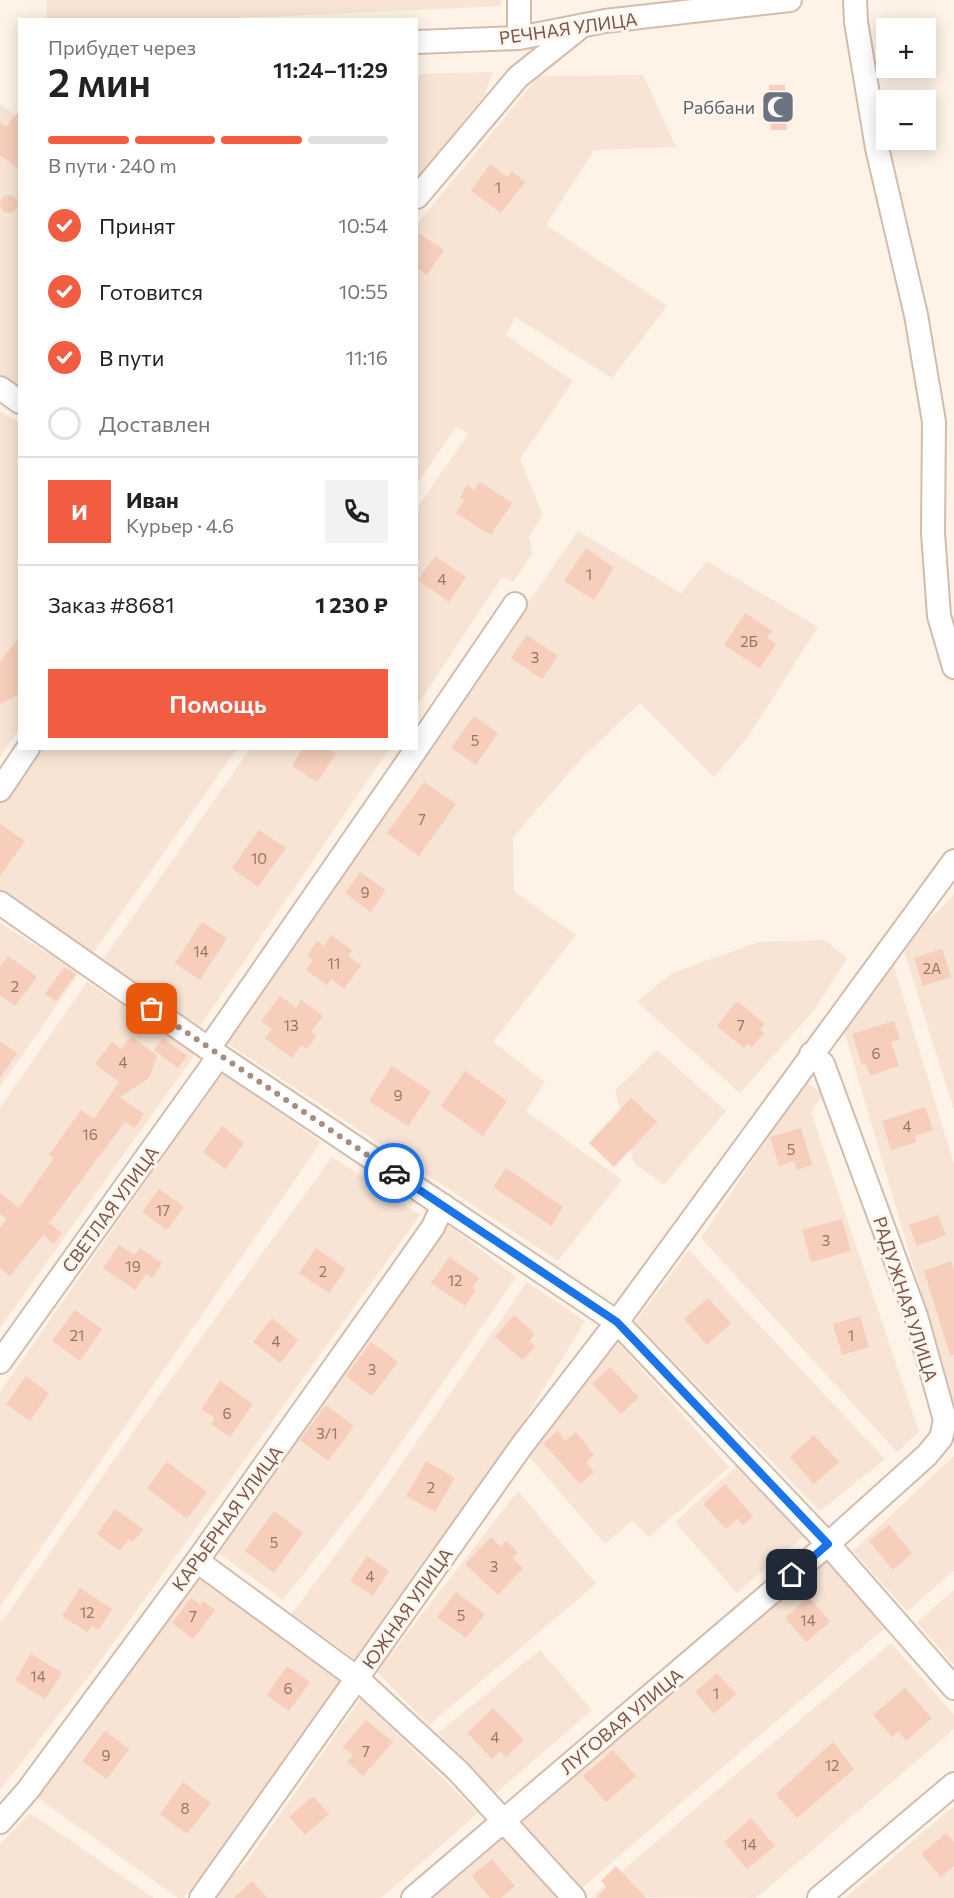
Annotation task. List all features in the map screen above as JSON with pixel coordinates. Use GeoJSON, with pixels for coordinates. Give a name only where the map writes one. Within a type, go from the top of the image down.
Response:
{"type":"FeatureCollection","features":[{"type":"Feature","properties":{"kind":"street"},"geometry":{"type":"LineString","coordinates":[[519,0],[519,38]]}},
{"type":"Feature","properties":{"kind":"street","name":"РЕЧНАЯ УЛИЦА"},"geometry":{"type":"LineString","coordinates":[[418,42],[519,38],[726,4],[790,0]]}},
{"type":"Feature","properties":{"kind":"street"},"geometry":{"type":"LineString","coordinates":[[855,0],[856,22],[877,148],[916,315],[934,422],[933,533],[939,616],[954,667]]}},
{"type":"Feature","properties":{"kind":"street"},"geometry":{"type":"LineString","coordinates":[[418,196],[518,76],[581,26]]}},
{"type":"Feature","properties":{"kind":"street"},"geometry":{"type":"LineString","coordinates":[[0,388],[18,401]]}},
{"type":"Feature","properties":{"kind":"street","name":"СВЕТЛАЯ УЛИЦА"},"geometry":{"type":"LineString","coordinates":[[418,747],[515,604]]}},
{"type":"Feature","properties":{"kind":"street"},"geometry":{"type":"LineString","coordinates":[[0,790],[27,750]]}},
{"type":"Feature","properties":{"kind":"street","name":"СВЕТЛАЯ УЛИЦА"},"geometry":{"type":"LineString","coordinates":[[0,1362],[214,1052],[416,750]]}},
{"type":"Feature","properties":{"kind":"street","name":"ЮЖНАЯ УЛИЦА"},"geometry":{"type":"LineString","coordinates":[[201,1898],[523,1444],[617,1322],[954,861]]}},
{"type":"Feature","properties":{"kind":"street"},"geometry":{"type":"LineString","coordinates":[[0,903],[214,1052],[617,1322],[828,1544],[954,1688]]}},
{"type":"Feature","properties":{"kind":"street","name":"РАДУЖНАЯ УЛИЦА"},"geometry":{"type":"LineString","coordinates":[[811,1054],[823,1064],[904,1283],[916,1316],[945,1420],[941,1438],[927,1455],[828,1544]]}},
{"type":"Feature","properties":{"kind":"street","name":"КАРЬЕРНАЯ УЛИЦА"},"geometry":{"type":"LineString","coordinates":[[0,1822],[27,1790],[197,1561],[433,1227],[442,1205]]}},
{"type":"Feature","properties":{"kind":"street","name":"ЛУГОВАЯ УЛИЦА"},"geometry":{"type":"LineString","coordinates":[[413,1898],[828,1544]]}},
{"type":"Feature","properties":{"kind":"street"},"geometry":{"type":"LineString","coordinates":[[197,1561],[357,1678],[459,1771],[502,1822],[574,1898]]}},
{"type":"Feature","properties":{"kind":"street"},"geometry":{"type":"LineString","coordinates":[[819,1898],[954,1784]]}},
{"type":"Feature","properties":{"kind":"shaded area"},"geometry":{"type":"Polygon","coordinates":[[[47,0],[501,0],[501,6],[241,18],[46,18],[47,0]]]}},
{"type":"Feature","properties":{"kind":"shaded area"},"geometry":{"type":"Polygon","coordinates":[[[493,72],[484,96],[418,178],[418,74],[493,72]]]}},
{"type":"Feature","properties":{"kind":"shaded area"},"geometry":{"type":"Polygon","coordinates":[[[643,75],[676,147],[594,150],[546,225],[667,306],[612,378],[515,317],[506,335],[573,381],[520,459],[543,515],[529,536],[532,554],[513,582],[502,577],[418,704],[418,507],[469,433],[456,427],[418,483],[418,223],[539,76],[643,75]]]}},
{"type":"Feature","properties":{"kind":"shaded area"},"geometry":{"type":"Polygon","coordinates":[[[0,104],[18,117],[18,389],[0,376],[0,104]]]}},
{"type":"Feature","properties":{"kind":"shaded area"},"geometry":{"type":"Polygon","coordinates":[[[0,411],[18,422],[18,730],[0,757],[0,411]]]}},
{"type":"Feature","properties":{"kind":"shaded area"},"geometry":{"type":"Polygon","coordinates":[[[578,531],[681,593],[707,561],[818,627],[749,735],[714,777],[640,703],[581,759],[513,837],[514,891],[576,935],[493,1042],[545,1082],[526,1111],[622,1180],[558,1261],[224,1041],[578,531]]]}},
{"type":"Feature","properties":{"kind":"shaded area"},"geometry":{"type":"Polygon","coordinates":[[[36,750],[236,750],[93,953],[0,892],[0,801],[36,750]]]}},
{"type":"Feature","properties":{"kind":"shaded area"},"geometry":{"type":"Polygon","coordinates":[[[249,750],[388,750],[200,1026],[102,961],[249,750]]]}},
{"type":"Feature","properties":{"kind":"shaded area"},"geometry":{"type":"Polygon","coordinates":[[[954,895],[954,1110],[902,945],[954,895]]]}},
{"type":"Feature","properties":{"kind":"shaded area"},"geometry":{"type":"Polygon","coordinates":[[[0,923],[79,973],[0,1087],[0,923]]]}},
{"type":"Feature","properties":{"kind":"shaded area"},"geometry":{"type":"Polygon","coordinates":[[[824,940],[847,958],[815,1009],[740,1093],[637,1002],[672,973],[759,942],[824,940]]]}},
{"type":"Feature","properties":{"kind":"shaded area"},"geometry":{"type":"Polygon","coordinates":[[[892,960],[954,1164],[954,1404],[842,1024],[892,960]]]}},
{"type":"Feature","properties":{"kind":"shaded area"},"geometry":{"type":"Polygon","coordinates":[[[87,982],[195,1054],[0,1328],[0,1108],[87,982]]]}},
{"type":"Feature","properties":{"kind":"shaded area"},"geometry":{"type":"Polygon","coordinates":[[[657,1050],[726,1111],[664,1185],[634,1163],[615,1090],[657,1050]]]}},
{"type":"Feature","properties":{"kind":"shaded area"},"geometry":{"type":"Polygon","coordinates":[[[222,1072],[321,1142],[0,1607],[0,1392],[222,1072]]]}},
{"type":"Feature","properties":{"kind":"shaded area"},"geometry":{"type":"Polygon","coordinates":[[[805,1082],[824,1094],[811,1112],[919,1432],[897,1452],[701,1238],[805,1082]]]}},
{"type":"Feature","properties":{"kind":"shaded area"},"geometry":{"type":"Polygon","coordinates":[[[332,1157],[420,1215],[99,1663],[0,1790],[0,1620],[2,1622],[143,1418],[332,1157]]]}},
{"type":"Feature","properties":{"kind":"shaded area"},"geometry":{"type":"Polygon","coordinates":[[[446,1223],[516,1277],[362,1499],[283,1600],[213,1549],[446,1223]]]}},
{"type":"Feature","properties":{"kind":"shaded area"},"geometry":{"type":"Polygon","coordinates":[[[689,1250],[885,1459],[820,1511],[635,1322],[689,1250]]]}},
{"type":"Feature","properties":{"kind":"shaded area"},"geometry":{"type":"Polygon","coordinates":[[[527,1282],[585,1321],[506,1450],[355,1659],[292,1614],[385,1488],[527,1282]]]}},
{"type":"Feature","properties":{"kind":"shaded area"},"geometry":{"type":"Polygon","coordinates":[[[613,1337],[729,1467],[649,1537],[632,1521],[605,1544],[528,1455],[613,1337]]]}},
{"type":"Feature","properties":{"kind":"shaded area"},"geometry":{"type":"Polygon","coordinates":[[[954,1456],[954,1571],[907,1611],[853,1551],[954,1456]]]}},
{"type":"Feature","properties":{"kind":"shaded area"},"geometry":{"type":"Polygon","coordinates":[[[737,1466],[803,1537],[737,1593],[675,1522],[737,1466]]]}},
{"type":"Feature","properties":{"kind":"shaded area"},"geometry":{"type":"Polygon","coordinates":[[[518,1491],[596,1584],[429,1725],[377,1672],[518,1491]]]}},
{"type":"Feature","properties":{"kind":"shaded area"},"geometry":{"type":"Polygon","coordinates":[[[825,1559],[887,1626],[582,1888],[519,1819],[825,1559]]]}},
{"type":"Feature","properties":{"kind":"shaded area"},"geometry":{"type":"Polygon","coordinates":[[[195,1572],[345,1683],[184,1898],[178,1898],[32,1794],[195,1572]]]}},
{"type":"Feature","properties":{"kind":"shaded area"},"geometry":{"type":"Polygon","coordinates":[[[954,1590],[954,1665],[917,1622],[954,1590]]]}},
{"type":"Feature","properties":{"kind":"shaded area"},"geometry":{"type":"Polygon","coordinates":[[[891,1643],[954,1715],[954,1729],[756,1898],[591,1897],[891,1643]]]}},
{"type":"Feature","properties":{"kind":"shaded area"},"geometry":{"type":"Polygon","coordinates":[[[540,1650],[592,1710],[495,1794],[438,1733],[540,1650]]]}},
{"type":"Feature","properties":{"kind":"shaded area"},"geometry":{"type":"Polygon","coordinates":[[[361,1698],[478,1813],[381,1898],[209,1898],[246,1863],[361,1698]]]}},
{"type":"Feature","properties":{"kind":"shaded area"},"geometry":{"type":"Polygon","coordinates":[[[954,1806],[954,1898],[845,1898],[954,1806]]]}},
{"type":"Feature","properties":{"kind":"shaded area"},"geometry":{"type":"Polygon","coordinates":[[[30,1813],[154,1898],[0,1898],[0,1844],[30,1813]]]}},
{"type":"Feature","properties":{"kind":"shaded area"},"geometry":{"type":"Polygon","coordinates":[[[500,1833],[556,1898],[425,1898],[500,1833]]]}},
{"type":"Feature","properties":{"kind":"building","name":"Раббани"},"geometry":{"type":"Polygon","coordinates":[[[769,85],[785,85],[787,130],[771,130],[769,85]]]}},
{"type":"Feature","properties":{"kind":"building"},"geometry":{"type":"Polygon","coordinates":[[[18,112],[18,168],[0,155],[0,122],[6,127],[18,112]]]}},
{"type":"Feature","properties":{"kind":"building"},"geometry":{"type":"Polygon","coordinates":[[[490,164],[507,177],[512,171],[525,182],[501,213],[471,191],[490,164]]]}},
{"type":"Feature","properties":{"kind":"building"},"geometry":{"type":"Polygon","coordinates":[[[5,195],[13,195],[18,200],[16,211],[5,213],[0,208],[0,200],[5,195]]]}},
{"type":"Feature","properties":{"kind":"building"},"geometry":{"type":"Polygon","coordinates":[[[418,233],[444,250],[427,275],[418,269],[418,233]]]}},
{"type":"Feature","properties":{"kind":"building"},"geometry":{"type":"Polygon","coordinates":[[[480,482],[512,503],[491,535],[456,513],[464,500],[460,497],[467,485],[474,490],[480,482]]]}},
{"type":"Feature","properties":{"kind":"building"},"geometry":{"type":"Polygon","coordinates":[[[586,548],[614,568],[594,600],[564,581],[586,548]]]}},
{"type":"Feature","properties":{"kind":"building"},"geometry":{"type":"Polygon","coordinates":[[[435,556],[466,577],[449,602],[418,580],[435,556]]]}},
{"type":"Feature","properties":{"kind":"building"},"geometry":{"type":"Polygon","coordinates":[[[745,613],[772,631],[767,638],[776,644],[760,668],[724,645],[745,613]]]}},
{"type":"Feature","properties":{"kind":"building"},"geometry":{"type":"Polygon","coordinates":[[[527,635],[558,656],[542,679],[511,658],[527,635]]]}},
{"type":"Feature","properties":{"kind":"building"},"geometry":{"type":"Polygon","coordinates":[[[18,639],[18,695],[0,704],[0,662],[18,639]]]}},
{"type":"Feature","properties":{"kind":"building"},"geometry":{"type":"Polygon","coordinates":[[[474,716],[498,733],[476,765],[451,748],[474,716]]]}},
{"type":"Feature","properties":{"kind":"building"},"geometry":{"type":"Polygon","coordinates":[[[302,750],[331,750],[336,754],[317,782],[292,766],[302,750]]]}},
{"type":"Feature","properties":{"kind":"building"},"geometry":{"type":"Polygon","coordinates":[[[424,782],[456,804],[419,856],[387,833],[424,782]]]}},
{"type":"Feature","properties":{"kind":"building"},"geometry":{"type":"Polygon","coordinates":[[[0,824],[25,841],[0,876],[0,824]]]}},
{"type":"Feature","properties":{"kind":"building"},"geometry":{"type":"Polygon","coordinates":[[[259,830],[286,848],[258,887],[232,868],[259,830]]]}},
{"type":"Feature","properties":{"kind":"building"},"geometry":{"type":"Polygon","coordinates":[[[360,872],[386,890],[371,912],[345,893],[360,872]]]}},
{"type":"Feature","properties":{"kind":"building"},"geometry":{"type":"Polygon","coordinates":[[[202,922],[227,938],[200,980],[175,963],[202,922]]]}},
{"type":"Feature","properties":{"kind":"building"},"geometry":{"type":"Polygon","coordinates":[[[331,935],[352,950],[348,956],[361,965],[344,989],[331,979],[327,985],[306,970],[313,960],[307,956],[317,941],[324,946],[331,935]]]}},
{"type":"Feature","properties":{"kind":"building"},"geometry":{"type":"Polygon","coordinates":[[[942,949],[951,977],[923,986],[914,958],[942,949]]]}},
{"type":"Feature","properties":{"kind":"building"},"geometry":{"type":"Polygon","coordinates":[[[8,956],[37,977],[15,1006],[0,995],[0,967],[8,956]]]}},
{"type":"Feature","properties":{"kind":"building"},"geometry":{"type":"Polygon","coordinates":[[[64,967],[76,974],[56,1001],[45,994],[64,967]]]}},
{"type":"Feature","properties":{"kind":"building"},"geometry":{"type":"Polygon","coordinates":[[[280,996],[296,1008],[301,1000],[323,1016],[311,1032],[316,1036],[307,1049],[301,1045],[292,1058],[265,1038],[272,1029],[261,1021],[280,996]]]}},
{"type":"Feature","properties":{"kind":"building"},"geometry":{"type":"Polygon","coordinates":[[[737,1001],[765,1024],[760,1030],[764,1033],[752,1047],[748,1044],[744,1048],[717,1026],[737,1001]]]}},
{"type":"Feature","properties":{"kind":"building"},"geometry":{"type":"Polygon","coordinates":[[[894,1021],[900,1039],[891,1042],[899,1066],[870,1076],[866,1064],[862,1065],[852,1034],[894,1021]]]}},
{"type":"Feature","properties":{"kind":"building"},"geometry":{"type":"Polygon","coordinates":[[[131,1036],[157,1056],[149,1078],[120,1097],[144,1114],[135,1128],[125,1122],[49,1223],[62,1233],[54,1244],[43,1235],[10,1276],[0,1268],[0,1228],[7,1219],[0,1214],[0,1193],[19,1208],[54,1158],[49,1155],[81,1110],[94,1119],[119,1082],[95,1064],[112,1042],[121,1049],[131,1036]]]}},
{"type":"Feature","properties":{"kind":"building"},"geometry":{"type":"Polygon","coordinates":[[[163,1038],[187,1056],[178,1068],[154,1050],[163,1038]]]}},
{"type":"Feature","properties":{"kind":"building"},"geometry":{"type":"Polygon","coordinates":[[[0,1041],[17,1053],[0,1078],[0,1041]]]}},
{"type":"Feature","properties":{"kind":"building"},"geometry":{"type":"Polygon","coordinates":[[[392,1066],[431,1092],[408,1126],[369,1101],[392,1066]]]}},
{"type":"Feature","properties":{"kind":"building"},"geometry":{"type":"Polygon","coordinates":[[[465,1071],[507,1101],[483,1136],[441,1106],[465,1071]]]}},
{"type":"Feature","properties":{"kind":"building"},"geometry":{"type":"Polygon","coordinates":[[[631,1098],[657,1122],[614,1167],[589,1143],[631,1098]]]}},
{"type":"Feature","properties":{"kind":"building"},"geometry":{"type":"Polygon","coordinates":[[[925,1107],[933,1130],[915,1136],[917,1142],[891,1150],[882,1121],[925,1107]]]}},
{"type":"Feature","properties":{"kind":"building"},"geometry":{"type":"Polygon","coordinates":[[[222,1126],[244,1143],[225,1169],[203,1152],[222,1126]]]}},
{"type":"Feature","properties":{"kind":"building"},"geometry":{"type":"Polygon","coordinates":[[[801,1128],[812,1165],[797,1170],[794,1161],[779,1166],[770,1137],[801,1128]]]}},
{"type":"Feature","properties":{"kind":"building"},"geometry":{"type":"Polygon","coordinates":[[[506,1168],[563,1207],[551,1226],[493,1187],[506,1168]]]}},
{"type":"Feature","properties":{"kind":"building"},"geometry":{"type":"Polygon","coordinates":[[[159,1189],[184,1207],[167,1230],[142,1212],[159,1189]]]}},
{"type":"Feature","properties":{"kind":"building"},"geometry":{"type":"Polygon","coordinates":[[[938,1215],[946,1235],[917,1246],[909,1225],[938,1215]]]}},
{"type":"Feature","properties":{"kind":"building"},"geometry":{"type":"Polygon","coordinates":[[[842,1219],[851,1251],[811,1262],[802,1230],[842,1219]]]}},
{"type":"Feature","properties":{"kind":"building"},"geometry":{"type":"Polygon","coordinates":[[[119,1245],[135,1255],[140,1248],[162,1263],[152,1278],[146,1274],[135,1290],[103,1268],[119,1245]]]}},
{"type":"Feature","properties":{"kind":"building"},"geometry":{"type":"Polygon","coordinates":[[[316,1248],[346,1269],[329,1293],[299,1273],[316,1248]]]}},
{"type":"Feature","properties":{"kind":"building"},"geometry":{"type":"Polygon","coordinates":[[[449,1257],[479,1278],[472,1288],[476,1290],[465,1306],[431,1283],[449,1257]]]}},
{"type":"Feature","properties":{"kind":"building"},"geometry":{"type":"Polygon","coordinates":[[[951,1261],[954,1269],[954,1355],[950,1355],[924,1271],[951,1261]]]}},
{"type":"Feature","properties":{"kind":"building"},"geometry":{"type":"Polygon","coordinates":[[[708,1298],[731,1323],[707,1345],[684,1319],[708,1298]]]}},
{"type":"Feature","properties":{"kind":"building"},"geometry":{"type":"Polygon","coordinates":[[[75,1310],[102,1329],[80,1361],[52,1341],[75,1310]]]}},
{"type":"Feature","properties":{"kind":"building"},"geometry":{"type":"Polygon","coordinates":[[[514,1315],[535,1334],[529,1341],[535,1346],[523,1360],[495,1337],[514,1315]]]}},
{"type":"Feature","properties":{"kind":"building"},"geometry":{"type":"Polygon","coordinates":[[[860,1316],[869,1347],[842,1355],[833,1324],[860,1316]]]}},
{"type":"Feature","properties":{"kind":"building"},"geometry":{"type":"Polygon","coordinates":[[[272,1318],[298,1340],[280,1363],[253,1342],[272,1318]]]}},
{"type":"Feature","properties":{"kind":"building"},"geometry":{"type":"Polygon","coordinates":[[[371,1342],[398,1362],[372,1396],[346,1376],[371,1342]]]}},
{"type":"Feature","properties":{"kind":"building"},"geometry":{"type":"Polygon","coordinates":[[[610,1367],[639,1397],[621,1414],[592,1384],[610,1367]]]}},
{"type":"Feature","properties":{"kind":"building"},"geometry":{"type":"Polygon","coordinates":[[[26,1376],[49,1393],[30,1421],[6,1404],[26,1376]]]}},
{"type":"Feature","properties":{"kind":"building"},"geometry":{"type":"Polygon","coordinates":[[[220,1381],[253,1404],[230,1437],[211,1424],[215,1418],[201,1409],[220,1381]]]}},
{"type":"Feature","properties":{"kind":"building"},"geometry":{"type":"Polygon","coordinates":[[[326,1405],[354,1426],[328,1461],[300,1440],[326,1405]]]}},
{"type":"Feature","properties":{"kind":"building"},"geometry":{"type":"Polygon","coordinates":[[[558,1431],[565,1441],[576,1432],[594,1455],[586,1462],[594,1472],[580,1484],[543,1443],[558,1431]]]}},
{"type":"Feature","properties":{"kind":"building"},"geometry":{"type":"Polygon","coordinates":[[[814,1435],[839,1462],[814,1484],[790,1457],[814,1435]]]}},
{"type":"Feature","properties":{"kind":"building"},"geometry":{"type":"Polygon","coordinates":[[[426,1461],[455,1478],[435,1512],[406,1496],[426,1461]]]}},
{"type":"Feature","properties":{"kind":"building"},"geometry":{"type":"Polygon","coordinates":[[[167,1462],[207,1492],[187,1519],[147,1488],[167,1462]]]}},
{"type":"Feature","properties":{"kind":"building"},"geometry":{"type":"Polygon","coordinates":[[[725,1484],[753,1516],[743,1525],[737,1519],[726,1529],[703,1504],[725,1484]]]}},
{"type":"Feature","properties":{"kind":"building"},"geometry":{"type":"Polygon","coordinates":[[[115,1509],[143,1529],[133,1542],[129,1539],[120,1551],[97,1534],[115,1509]]]}},
{"type":"Feature","properties":{"kind":"building"},"geometry":{"type":"Polygon","coordinates":[[[274,1511],[303,1533],[274,1573],[245,1551],[274,1511]]]}},
{"type":"Feature","properties":{"kind":"building"},"geometry":{"type":"Polygon","coordinates":[[[889,1525],[912,1553],[893,1570],[869,1541],[889,1525]]]}},
{"type":"Feature","properties":{"kind":"building"},"geometry":{"type":"Polygon","coordinates":[[[491,1537],[501,1547],[506,1541],[518,1552],[512,1558],[523,1568],[498,1595],[465,1564],[491,1537]]]}},
{"type":"Feature","properties":{"kind":"building"},"geometry":{"type":"Polygon","coordinates":[[[367,1556],[389,1571],[373,1596],[350,1581],[367,1556]]]}},
{"type":"Feature","properties":{"kind":"building"},"geometry":{"type":"Polygon","coordinates":[[[80,1588],[112,1609],[99,1630],[92,1626],[88,1632],[62,1616],[80,1588]]]}},
{"type":"Feature","properties":{"kind":"building"},"geometry":{"type":"Polygon","coordinates":[[[456,1592],[485,1614],[466,1638],[437,1617],[456,1592]]]}},
{"type":"Feature","properties":{"kind":"building"},"geometry":{"type":"Polygon","coordinates":[[[809,1597],[830,1622],[806,1642],[785,1618],[809,1597]]]}},
{"type":"Feature","properties":{"kind":"building"},"geometry":{"type":"Polygon","coordinates":[[[191,1598],[200,1605],[203,1601],[215,1610],[193,1639],[172,1623],[191,1598]]]}},
{"type":"Feature","properties":{"kind":"building"},"geometry":{"type":"Polygon","coordinates":[[[31,1654],[62,1673],[45,1699],[15,1680],[31,1654]]]}},
{"type":"Feature","properties":{"kind":"building"},"geometry":{"type":"Polygon","coordinates":[[[287,1666],[310,1682],[289,1711],[267,1695],[287,1666]]]}},
{"type":"Feature","properties":{"kind":"building"},"geometry":{"type":"Polygon","coordinates":[[[717,1673],[736,1694],[714,1714],[695,1692],[717,1673]]]}},
{"type":"Feature","properties":{"kind":"building"},"geometry":{"type":"Polygon","coordinates":[[[905,1688],[932,1718],[906,1741],[898,1731],[892,1737],[873,1715],[905,1688]]]}},
{"type":"Feature","properties":{"kind":"building"},"geometry":{"type":"Polygon","coordinates":[[[493,1708],[524,1740],[506,1757],[500,1751],[492,1759],[467,1733],[493,1708]]]}},
{"type":"Feature","properties":{"kind":"building"},"geometry":{"type":"Polygon","coordinates":[[[366,1720],[393,1742],[363,1776],[347,1762],[353,1755],[343,1747],[366,1720]]]}},
{"type":"Feature","properties":{"kind":"building"},"geometry":{"type":"Polygon","coordinates":[[[105,1731],[129,1749],[107,1779],[82,1761],[105,1731]]]}},
{"type":"Feature","properties":{"kind":"building"},"geometry":{"type":"Polygon","coordinates":[[[833,1742],[854,1769],[797,1818],[776,1794],[833,1742]]]}},
{"type":"Feature","properties":{"kind":"building"},"geometry":{"type":"Polygon","coordinates":[[[613,1750],[636,1776],[606,1802],[583,1776],[613,1750]]]}},
{"type":"Feature","properties":{"kind":"building"},"geometry":{"type":"Polygon","coordinates":[[[183,1782],[211,1803],[187,1834],[160,1814],[183,1782]]]}},
{"type":"Feature","properties":{"kind":"building"},"geometry":{"type":"Polygon","coordinates":[[[313,1796],[329,1814],[305,1835],[289,1817],[313,1796]]]}},
{"type":"Feature","properties":{"kind":"building"},"geometry":{"type":"Polygon","coordinates":[[[751,1818],[775,1846],[747,1869],[724,1842],[751,1818]]]}},
{"type":"Feature","properties":{"kind":"building"},"geometry":{"type":"Polygon","coordinates":[[[946,1833],[954,1842],[954,1866],[941,1877],[921,1854],[946,1833]]]}},
{"type":"Feature","properties":{"kind":"building"},"geometry":{"type":"Polygon","coordinates":[[[492,1859],[515,1886],[501,1898],[490,1898],[472,1876],[492,1859]]]}},
{"type":"Feature","properties":{"kind":"building"},"geometry":{"type":"Polygon","coordinates":[[[616,1866],[646,1898],[596,1898],[607,1887],[601,1881],[616,1866]]]}},
{"type":"Feature","properties":{"kind":"building"},"geometry":{"type":"Polygon","coordinates":[[[252,1881],[267,1898],[234,1898],[252,1881]]]}},
{"type":"Feature","properties":{"kind":"way so far"},"geometry":{"type":"LineString","coordinates":[[152,1009],[394,1173]]}},
{"type":"Feature","properties":{"kind":"place","name":"Раббани"},"geometry":{"type":"Point","coordinates":[778,107]}},
{"type":"Feature","properties":{"kind":"route"},"geometry":{"type":"LineString","coordinates":[[394,1173],[617,1322],[828,1544],[792,1575]]}}]}
